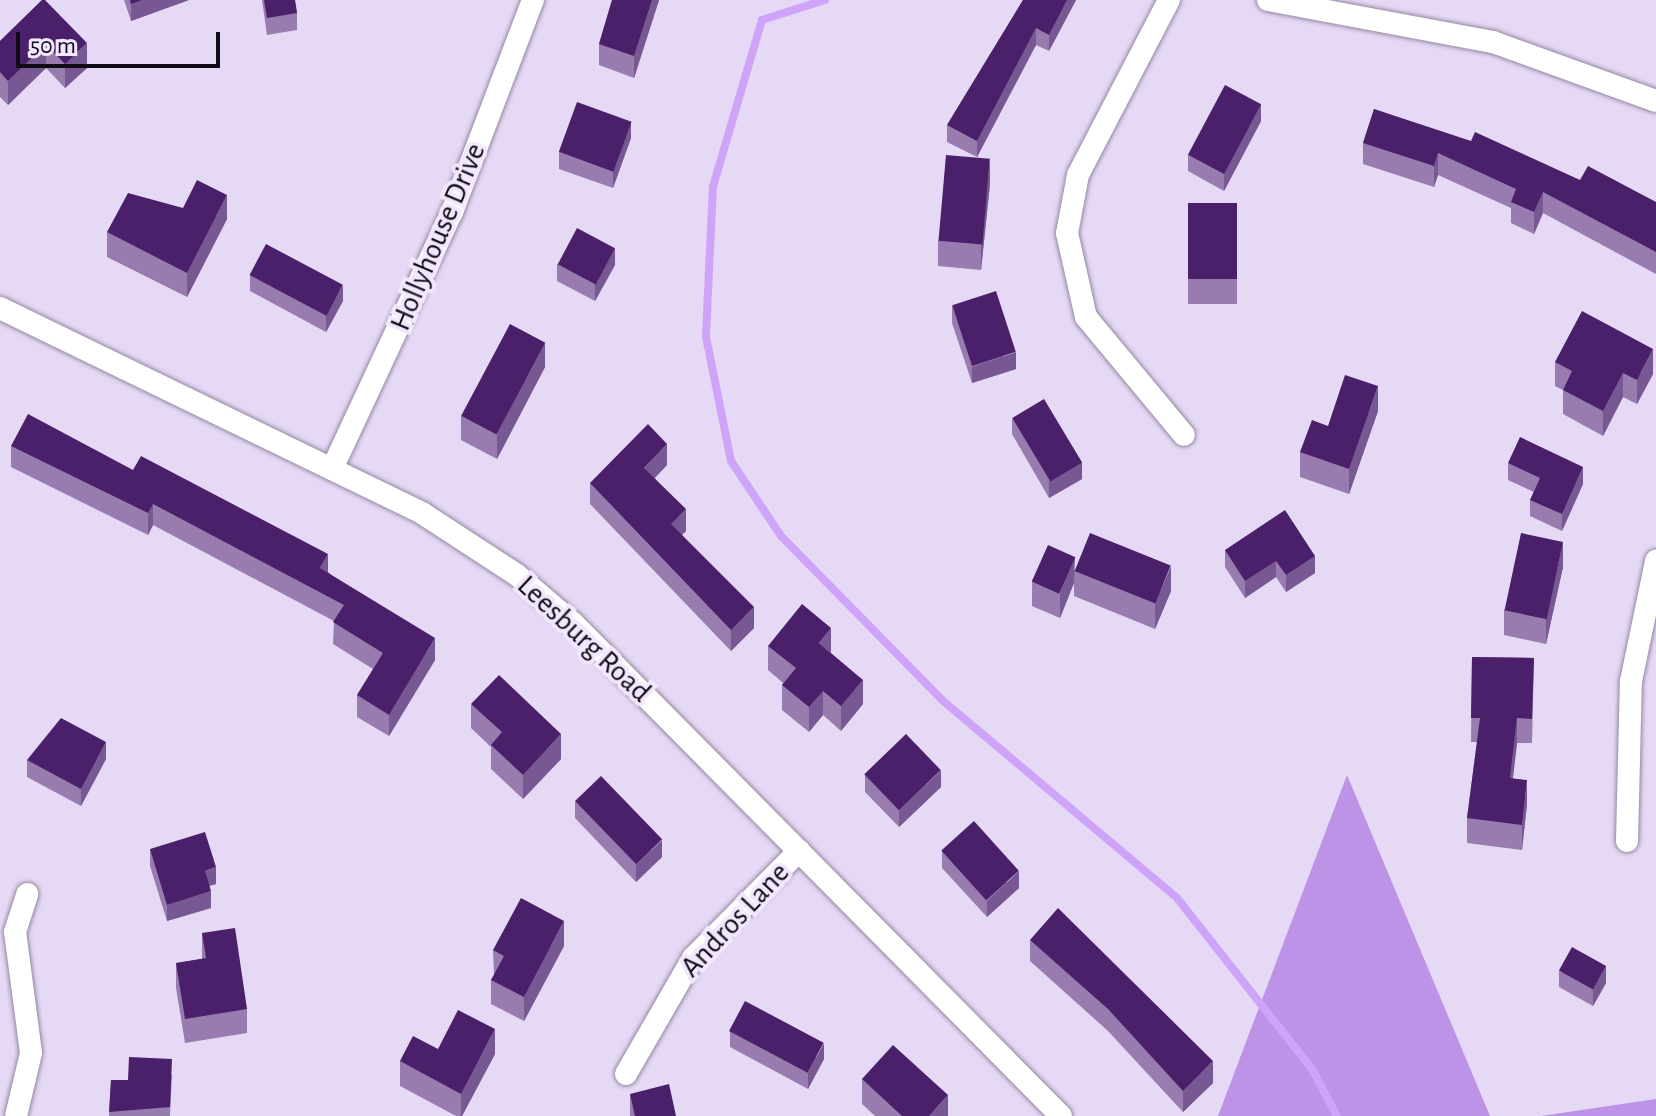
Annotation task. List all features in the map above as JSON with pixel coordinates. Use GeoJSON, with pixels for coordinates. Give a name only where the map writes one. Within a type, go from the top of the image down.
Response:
{"type":"FeatureCollection","features":[{"type":"Feature","properties":{"kind":"street","name":"Hollyhouse Drive"},"geometry":{"type":"LineString","coordinates":[[332,469],[452,212],[533,0]]}},
{"type":"Feature","properties":{"kind":"street"},"geometry":{"type":"LineString","coordinates":[[1169,0],[1082,166],[1067,233],[1086,317],[1184,435]]}},
{"type":"Feature","properties":{"kind":"street"},"geometry":{"type":"LineString","coordinates":[[1268,0],[1493,42],[1656,101]]}},
{"type":"Feature","properties":{"kind":"street","name":"Leesburg Road"},"geometry":{"type":"LineString","coordinates":[[0,308],[422,513],[517,575],[799,851],[1061,1116]]}},
{"type":"Feature","properties":{"kind":"street"},"geometry":{"type":"LineString","coordinates":[[1627,841],[1656,561]]}},
{"type":"Feature","properties":{"kind":"street","name":"Andros Lane"},"geometry":{"type":"LineString","coordinates":[[626,1074],[693,958],[799,851]]}},
{"type":"Feature","properties":{"kind":"street"},"geometry":{"type":"LineString","coordinates":[[16,1116],[31,1053],[15,932],[27,894]]}},
{"type":"Feature","properties":{"kind":"shaded area"},"geometry":{"type":"Polygon","coordinates":[[[1347,775],[1490,1116],[1218,1116],[1347,775]]]}},
{"type":"Feature","properties":{"kind":"shaded area"},"geometry":{"type":"Polygon","coordinates":[[[1656,1099],[1656,1116],[1541,1116],[1656,1099]]]}},
{"type":"Feature","properties":{"kind":"building"},"geometry":{"type":"Polygon","coordinates":[[[42,0],[87,43],[65,64],[46,44],[8,81],[0,72],[0,41],[42,0]]]}},
{"type":"Feature","properties":{"kind":"building"},"geometry":{"type":"Polygon","coordinates":[[[264,0],[295,0],[297,13],[267,18],[264,0]]]}},
{"type":"Feature","properties":{"kind":"building"},"geometry":{"type":"Polygon","coordinates":[[[612,0],[652,0],[634,56],[599,44],[612,0]]]}},
{"type":"Feature","properties":{"kind":"building"},"geometry":{"type":"Polygon","coordinates":[[[1023,0],[1067,0],[1049,35],[1036,28],[977,141],[947,125],[1023,0]]]}},
{"type":"Feature","properties":{"kind":"building"},"geometry":{"type":"Polygon","coordinates":[[[1225,85],[1261,104],[1224,174],[1188,155],[1225,85]]]}},
{"type":"Feature","properties":{"kind":"building"},"geometry":{"type":"Polygon","coordinates":[[[577,102],[632,122],[613,172],[559,152],[577,102]]]}},
{"type":"Feature","properties":{"kind":"building"},"geometry":{"type":"Polygon","coordinates":[[[1374,109],[1471,141],[1475,132],[1580,180],[1588,166],[1656,202],[1656,252],[1543,192],[1534,212],[1511,202],[1516,189],[1438,153],[1434,166],[1363,143],[1374,109]]]}},
{"type":"Feature","properties":{"kind":"building"},"geometry":{"type":"Polygon","coordinates":[[[946,155],[990,159],[982,245],[939,241],[946,155]]]}},
{"type":"Feature","properties":{"kind":"building"},"geometry":{"type":"Polygon","coordinates":[[[197,180],[227,195],[187,273],[107,232],[128,193],[183,208],[197,180]]]}},
{"type":"Feature","properties":{"kind":"building"},"geometry":{"type":"Polygon","coordinates":[[[1188,203],[1237,203],[1237,279],[1188,279],[1188,203]]]}},
{"type":"Feature","properties":{"kind":"building"},"geometry":{"type":"Polygon","coordinates":[[[577,228],[615,248],[596,284],[558,264],[577,228]]]}},
{"type":"Feature","properties":{"kind":"building"},"geometry":{"type":"Polygon","coordinates":[[[266,244],[343,285],[326,316],[250,275],[266,244]]]}},
{"type":"Feature","properties":{"kind":"building"},"geometry":{"type":"Polygon","coordinates":[[[996,291],[1016,352],[972,366],[952,305],[996,291]]]}},
{"type":"Feature","properties":{"kind":"building"},"geometry":{"type":"Polygon","coordinates":[[[1582,311],[1653,349],[1637,380],[1623,373],[1603,411],[1563,390],[1572,371],[1555,362],[1582,311]]]}},
{"type":"Feature","properties":{"kind":"building"},"geometry":{"type":"Polygon","coordinates":[[[510,324],[545,343],[496,435],[461,416],[510,324]]]}},
{"type":"Feature","properties":{"kind":"building"},"geometry":{"type":"Polygon","coordinates":[[[1345,375],[1378,386],[1349,469],[1300,452],[1312,420],[1328,426],[1345,375]]]}},
{"type":"Feature","properties":{"kind":"building"},"geometry":{"type":"Polygon","coordinates":[[[1044,399],[1082,462],[1050,481],[1012,418],[1044,399]]]}},
{"type":"Feature","properties":{"kind":"building"},"geometry":{"type":"Polygon","coordinates":[[[28,414],[133,470],[141,456],[328,554],[320,568],[435,638],[389,715],[357,695],[383,653],[333,622],[344,605],[153,504],[148,513],[11,446],[28,414]]]}},
{"type":"Feature","properties":{"kind":"building"},"geometry":{"type":"Polygon","coordinates":[[[648,424],[667,444],[644,468],[686,509],[671,524],[754,607],[731,630],[590,483],[648,424]]]}},
{"type":"Feature","properties":{"kind":"building"},"geometry":{"type":"Polygon","coordinates":[[[1520,437],[1583,467],[1562,514],[1530,500],[1540,478],[1508,463],[1520,437]]]}},
{"type":"Feature","properties":{"kind":"building"},"geometry":{"type":"Polygon","coordinates":[[[1285,510],[1315,556],[1286,575],[1276,561],[1245,581],[1225,550],[1285,510]]]}},
{"type":"Feature","properties":{"kind":"building"},"geometry":{"type":"Polygon","coordinates":[[[1090,533],[1171,566],[1155,604],[1075,571],[1090,533]]]}},
{"type":"Feature","properties":{"kind":"building"},"geometry":{"type":"Polygon","coordinates":[[[1521,533],[1563,542],[1547,619],[1505,610],[1521,533]]]}},
{"type":"Feature","properties":{"kind":"building"},"geometry":{"type":"Polygon","coordinates":[[[1048,545],[1075,557],[1059,594],[1032,582],[1048,545]]]}},
{"type":"Feature","properties":{"kind":"building"},"geometry":{"type":"Polygon","coordinates":[[[802,604],[831,628],[819,643],[863,680],[841,706],[823,691],[809,707],[782,685],[796,668],[768,646],[802,604]]]}},
{"type":"Feature","properties":{"kind":"building"},"geometry":{"type":"Polygon","coordinates":[[[1472,657],[1534,658],[1532,719],[1517,718],[1510,778],[1527,780],[1522,825],[1467,818],[1480,718],[1471,718],[1472,657]]]}},
{"type":"Feature","properties":{"kind":"building"},"geometry":{"type":"Polygon","coordinates":[[[499,675],[561,734],[523,775],[491,745],[502,732],[471,704],[499,675]]]}},
{"type":"Feature","properties":{"kind":"building"},"geometry":{"type":"Polygon","coordinates":[[[61,718],[106,742],[81,789],[27,760],[61,718]]]}},
{"type":"Feature","properties":{"kind":"building"},"geometry":{"type":"Polygon","coordinates":[[[906,734],[941,770],[899,810],[864,774],[906,734]]]}},
{"type":"Feature","properties":{"kind":"building"},"geometry":{"type":"Polygon","coordinates":[[[601,776],[662,839],[636,864],[575,801],[601,776]]]}},
{"type":"Feature","properties":{"kind":"building"},"geometry":{"type":"Polygon","coordinates":[[[974,821],[1019,871],[986,900],[941,850],[974,821]]]}},
{"type":"Feature","properties":{"kind":"building"},"geometry":{"type":"Polygon","coordinates":[[[205,832],[216,867],[205,871],[211,891],[167,905],[150,849],[205,832]]]}},
{"type":"Feature","properties":{"kind":"building"},"geometry":{"type":"Polygon","coordinates":[[[521,898],[564,921],[524,997],[491,980],[504,956],[493,950],[521,898]]]}},
{"type":"Feature","properties":{"kind":"building"},"geometry":{"type":"Polygon","coordinates":[[[1058,908],[1213,1061],[1183,1091],[1108,1009],[1030,940],[1058,908]]]}},
{"type":"Feature","properties":{"kind":"building"},"geometry":{"type":"Polygon","coordinates":[[[235,928],[247,1009],[185,1019],[176,963],[206,958],[202,933],[235,928]]]}},
{"type":"Feature","properties":{"kind":"building"},"geometry":{"type":"Polygon","coordinates":[[[1572,947],[1606,966],[1593,990],[1559,971],[1572,947]]]}},
{"type":"Feature","properties":{"kind":"building"},"geometry":{"type":"Polygon","coordinates":[[[745,1001],[824,1043],[808,1073],[729,1031],[745,1001]]]}},
{"type":"Feature","properties":{"kind":"building"},"geometry":{"type":"Polygon","coordinates":[[[458,1010],[495,1029],[461,1094],[400,1061],[413,1036],[438,1049],[458,1010]]]}},
{"type":"Feature","properties":{"kind":"building"},"geometry":{"type":"Polygon","coordinates":[[[893,1045],[948,1095],[929,1116],[902,1116],[862,1079],[893,1045]]]}},
{"type":"Feature","properties":{"kind":"building"},"geometry":{"type":"Polygon","coordinates":[[[129,1057],[172,1059],[170,1107],[109,1112],[111,1080],[128,1080],[129,1057]]]}},
{"type":"Feature","properties":{"kind":"building"},"geometry":{"type":"Polygon","coordinates":[[[669,1084],[676,1116],[635,1116],[630,1094],[669,1084]]]}},
{"type":"Feature","properties":{"kind":"waterway"},"geometry":{"type":"LineString","coordinates":[[825,0],[762,20],[713,186],[706,337],[731,461],[781,536],[942,700],[1177,898],[1312,1069],[1337,1116]]}}]}
